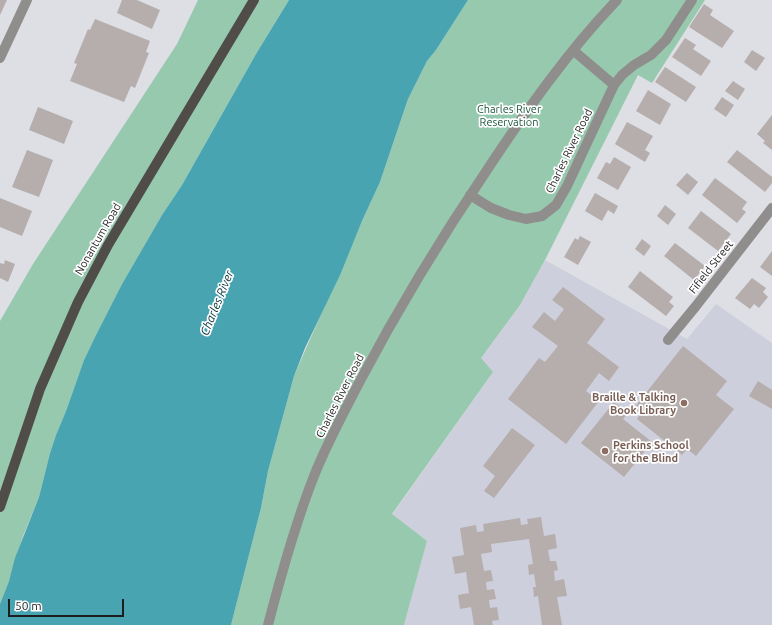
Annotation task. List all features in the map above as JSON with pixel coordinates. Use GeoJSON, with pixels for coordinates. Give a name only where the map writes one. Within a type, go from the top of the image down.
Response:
{"type":"FeatureCollection","features":[{"type":"Feature","properties":{"kind":"main road","name":"Nonantum Road"},"geometry":{"type":"LineString","coordinates":[[0,507],[40,389],[78,302],[108,245],[254,0]]}},
{"type":"Feature","properties":{"kind":"street"},"geometry":{"type":"LineString","coordinates":[[0,58],[27,0]]}},
{"type":"Feature","properties":{"kind":"street","name":"Charles River Road"},"geometry":{"type":"LineString","coordinates":[[268,625],[278,586],[314,476],[326,448],[399,310],[470,195],[531,106],[574,51],[617,0]]}},
{"type":"Feature","properties":{"kind":"street","name":"Charles River Road"},"geometry":{"type":"LineString","coordinates":[[470,195],[492,208],[509,215],[526,218],[542,216],[556,204],[567,186],[614,85],[622,75],[634,65],[651,55],[666,40],[692,0]]}},
{"type":"Feature","properties":{"kind":"street"},"geometry":{"type":"LineString","coordinates":[[574,51],[614,85]]}},
{"type":"Feature","properties":{"kind":"street","name":"Fifield Street"},"geometry":{"type":"LineString","coordinates":[[668,340],[772,208]]}},
{"type":"Feature","properties":{"kind":"shaded area","name":"Perkins School for the Blind"},"geometry":{"type":"Polygon","coordinates":[[[545,260],[687,339],[716,304],[772,343],[772,625],[404,625],[427,541],[392,515],[493,372],[480,359],[520,305],[545,260]]]}},
{"type":"Feature","properties":{"kind":"green space"},"geometry":{"type":"Polygon","coordinates":[[[198,0],[289,0],[256,54],[182,185],[162,215],[122,284],[84,360],[56,435],[39,497],[23,536],[0,604],[0,321],[33,264],[177,44],[198,0]]]}},
{"type":"Feature","properties":{"kind":"green space","name":"Charles River Reservation"},"geometry":{"type":"Polygon","coordinates":[[[468,0],[705,0],[652,83],[638,75],[545,260],[520,305],[481,358],[493,372],[392,514],[427,541],[404,625],[231,625],[261,508],[268,471],[294,376],[380,182],[408,99],[427,61],[436,50],[468,0]]]}},
{"type":"Feature","properties":{"kind":"water","name":"Charles River"},"geometry":{"type":"Polygon","coordinates":[[[289,0],[468,0],[436,50],[427,61],[408,99],[380,182],[340,275],[305,348],[294,376],[268,471],[261,508],[231,625],[0,625],[0,604],[9,581],[15,558],[39,497],[56,435],[84,360],[122,284],[162,215],[182,185],[256,54],[289,0]]]}},
{"type":"Feature","properties":{"kind":"building"},"geometry":{"type":"Polygon","coordinates":[[[0,0],[7,0],[0,15],[0,0]]]}},
{"type":"Feature","properties":{"kind":"building"},"geometry":{"type":"Polygon","coordinates":[[[122,0],[137,0],[160,10],[152,29],[117,13],[122,0]]]}},
{"type":"Feature","properties":{"kind":"building"},"geometry":{"type":"Polygon","coordinates":[[[704,4],[713,10],[710,15],[734,31],[722,48],[689,27],[704,4]]]}},
{"type":"Feature","properties":{"kind":"building"},"geometry":{"type":"Polygon","coordinates":[[[95,19],[150,41],[146,52],[149,53],[135,88],[131,86],[124,102],[70,81],[77,64],[74,63],[88,29],[90,30],[95,19]]]}},
{"type":"Feature","properties":{"kind":"building"},"geometry":{"type":"Polygon","coordinates":[[[685,38],[696,45],[693,49],[711,61],[701,76],[672,57],[685,38]]]}},
{"type":"Feature","properties":{"kind":"building"},"geometry":{"type":"Polygon","coordinates":[[[752,50],[765,58],[756,71],[744,62],[752,50]]]}},
{"type":"Feature","properties":{"kind":"building"},"geometry":{"type":"Polygon","coordinates":[[[665,67],[696,87],[686,102],[655,82],[665,67]]]}},
{"type":"Feature","properties":{"kind":"building"},"geometry":{"type":"Polygon","coordinates":[[[733,81],[745,89],[738,100],[725,91],[733,81]]]}},
{"type":"Feature","properties":{"kind":"building"},"geometry":{"type":"Polygon","coordinates":[[[648,90],[671,104],[660,125],[636,111],[648,90]]]}},
{"type":"Feature","properties":{"kind":"building"},"geometry":{"type":"Polygon","coordinates":[[[722,97],[734,105],[726,117],[714,109],[722,97]]]}},
{"type":"Feature","properties":{"kind":"building"},"geometry":{"type":"Polygon","coordinates":[[[38,107],[73,121],[64,144],[29,130],[38,107]]]}},
{"type":"Feature","properties":{"kind":"building"},"geometry":{"type":"Polygon","coordinates":[[[772,115],[772,150],[763,143],[765,141],[757,134],[772,115]]]}},
{"type":"Feature","properties":{"kind":"building"},"geometry":{"type":"Polygon","coordinates":[[[627,122],[653,136],[645,150],[650,153],[645,162],[615,144],[627,122]]]}},
{"type":"Feature","properties":{"kind":"building"},"geometry":{"type":"Polygon","coordinates":[[[27,150],[53,160],[39,197],[12,187],[27,150]]]}},
{"type":"Feature","properties":{"kind":"building"},"geometry":{"type":"Polygon","coordinates":[[[737,150],[772,177],[772,183],[765,192],[727,162],[737,150]]]}},
{"type":"Feature","properties":{"kind":"building"},"geometry":{"type":"Polygon","coordinates":[[[614,157],[631,167],[618,190],[597,178],[606,162],[610,164],[614,157]]]}},
{"type":"Feature","properties":{"kind":"building"},"geometry":{"type":"Polygon","coordinates":[[[687,173],[698,182],[688,195],[676,185],[687,173]]]}},
{"type":"Feature","properties":{"kind":"building"},"geometry":{"type":"Polygon","coordinates":[[[715,178],[747,202],[742,209],[746,212],[737,223],[702,195],[715,178]]]}},
{"type":"Feature","properties":{"kind":"building"},"geometry":{"type":"Polygon","coordinates":[[[595,193],[618,206],[614,214],[608,210],[602,221],[585,211],[595,193]]]}},
{"type":"Feature","properties":{"kind":"building"},"geometry":{"type":"Polygon","coordinates":[[[0,198],[32,211],[22,236],[0,227],[0,198]]]}},
{"type":"Feature","properties":{"kind":"building"},"geometry":{"type":"Polygon","coordinates":[[[665,205],[676,214],[668,225],[657,216],[665,205]]]}},
{"type":"Feature","properties":{"kind":"building"},"geometry":{"type":"Polygon","coordinates":[[[701,211],[731,234],[718,251],[688,228],[701,211]]]}},
{"type":"Feature","properties":{"kind":"building"},"geometry":{"type":"Polygon","coordinates":[[[580,236],[591,242],[578,265],[564,257],[575,238],[578,240],[580,236]]]}},
{"type":"Feature","properties":{"kind":"building"},"geometry":{"type":"Polygon","coordinates":[[[642,239],[651,246],[644,256],[635,249],[642,239]]]}},
{"type":"Feature","properties":{"kind":"building"},"geometry":{"type":"Polygon","coordinates":[[[675,243],[705,266],[694,280],[664,256],[675,243]]]}},
{"type":"Feature","properties":{"kind":"building"},"geometry":{"type":"Polygon","coordinates":[[[772,251],[772,276],[760,267],[772,251]]]}},
{"type":"Feature","properties":{"kind":"building"},"geometry":{"type":"Polygon","coordinates":[[[5,260],[15,264],[8,282],[0,278],[0,263],[4,264],[5,260]]]}},
{"type":"Feature","properties":{"kind":"building"},"geometry":{"type":"Polygon","coordinates":[[[640,271],[673,297],[669,302],[674,306],[666,316],[628,287],[640,271]]]}},
{"type":"Feature","properties":{"kind":"building"},"geometry":{"type":"Polygon","coordinates":[[[752,278],[766,288],[763,292],[768,297],[759,308],[754,304],[750,309],[735,298],[752,278]]]}},
{"type":"Feature","properties":{"kind":"building"},"geometry":{"type":"Polygon","coordinates":[[[563,287],[605,319],[587,343],[619,367],[609,381],[599,373],[586,391],[599,401],[566,444],[508,399],[539,358],[545,362],[558,346],[532,327],[544,312],[555,321],[564,309],[552,300],[563,287]]]}},
{"type":"Feature","properties":{"kind":"building"},"geometry":{"type":"Polygon","coordinates":[[[683,346],[727,381],[716,395],[734,409],[696,456],[687,449],[682,455],[637,419],[641,413],[634,408],[683,346]]]}},
{"type":"Feature","properties":{"kind":"building"},"geometry":{"type":"Polygon","coordinates":[[[758,381],[772,390],[772,409],[749,396],[758,381]]]}},
{"type":"Feature","properties":{"kind":"building"},"geometry":{"type":"Polygon","coordinates":[[[614,402],[628,413],[623,419],[652,442],[624,477],[581,443],[614,402]]]}},
{"type":"Feature","properties":{"kind":"building"},"geometry":{"type":"Polygon","coordinates":[[[512,428],[535,445],[494,498],[484,491],[495,476],[483,466],[512,428]]]}},
{"type":"Feature","properties":{"kind":"building"},"geometry":{"type":"Polygon","coordinates":[[[541,517],[544,536],[555,534],[557,548],[548,550],[550,561],[556,561],[558,570],[554,571],[555,581],[564,579],[567,596],[557,597],[562,625],[542,625],[538,596],[534,597],[533,587],[536,587],[534,574],[529,575],[528,565],[533,564],[529,539],[491,544],[492,552],[481,554],[484,571],[491,570],[493,581],[486,582],[487,590],[494,589],[496,599],[489,600],[490,608],[497,607],[499,620],[492,621],[493,625],[474,625],[471,607],[460,609],[458,595],[469,593],[466,572],[455,574],[452,557],[464,555],[460,528],[476,525],[477,532],[484,531],[483,524],[520,518],[521,525],[528,524],[527,519],[541,517]]]}},
{"type":"Feature","properties":{"kind":"place","name":"Braille & Talking Book Library"},"geometry":{"type":"Point","coordinates":[684,403]}},
{"type":"Feature","properties":{"kind":"place","name":"Perkins School for the Blind"},"geometry":{"type":"Point","coordinates":[605,451]}}]}
